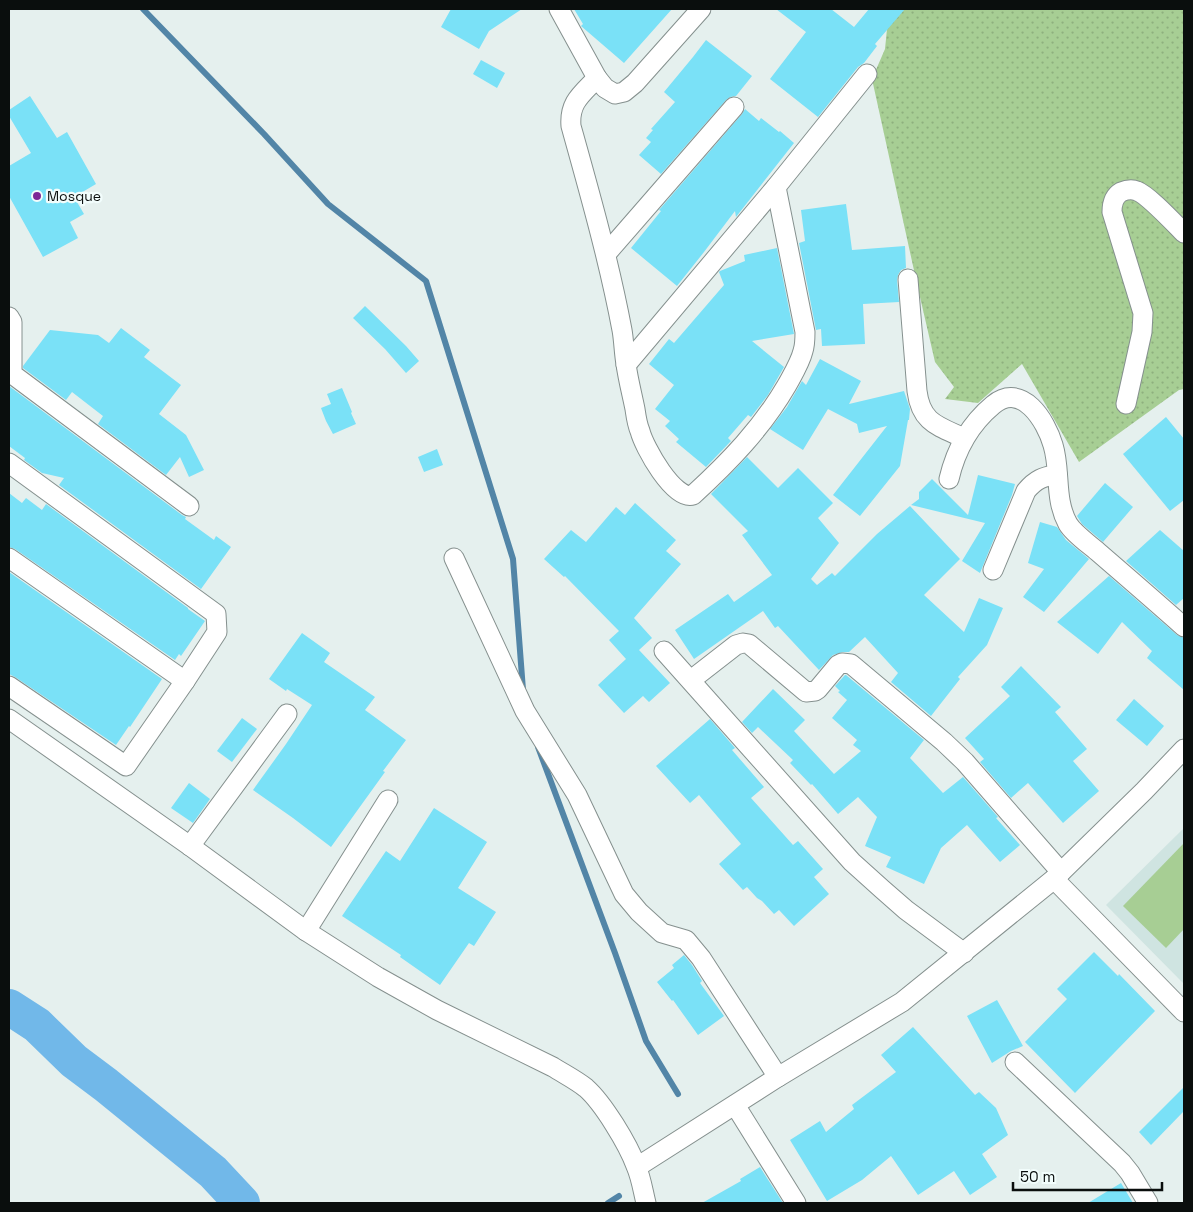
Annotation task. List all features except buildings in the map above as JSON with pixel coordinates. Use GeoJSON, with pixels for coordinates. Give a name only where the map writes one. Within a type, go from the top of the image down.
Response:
{"type":"FeatureCollection","features":[{"type":"Feature","properties":{"kind":"street"},"geometry":{"type":"LineString","coordinates":[[559,9],[597,78],[605,88],[615,94],[624,92],[635,83],[701,9]]}},
{"type":"Feature","properties":{"kind":"street"},"geometry":{"type":"LineString","coordinates":[[626,364],[776,187],[867,74]]}},
{"type":"Feature","properties":{"kind":"street"},"geometry":{"type":"LineString","coordinates":[[597,78],[576,100],[573,106],[571,120],[574,136],[606,254],[640,432],[648,452],[659,470],[671,484],[686,496],[693,495],[723,468],[762,423],[785,389],[797,368],[804,350],[805,332],[776,187]]}},
{"type":"Feature","properties":{"kind":"street"},"geometry":{"type":"LineString","coordinates":[[606,254],[734,107]]}},
{"type":"Feature","properties":{"kind":"street"},"geometry":{"type":"LineString","coordinates":[[1126,404],[1142,332],[1143,313],[1112,212],[1114,199],[1124,191],[1136,190],[1184,233]]}},
{"type":"Feature","properties":{"kind":"street"},"geometry":{"type":"LineString","coordinates":[[908,279],[917,391],[921,409],[931,421],[964,438]]}},
{"type":"Feature","properties":{"kind":"street"},"geometry":{"type":"LineString","coordinates":[[9,317],[12,322],[12,374],[189,506]]}},
{"type":"Feature","properties":{"kind":"street"},"geometry":{"type":"LineString","coordinates":[[949,479],[953,463],[964,438],[972,426],[997,402],[1010,398],[1026,402],[1033,408],[1048,431],[1054,447],[1060,500],[1068,525],[1184,628]]}},
{"type":"Feature","properties":{"kind":"street"},"geometry":{"type":"LineString","coordinates":[[9,464],[216,614],[217,632],[126,766],[9,686]]}},
{"type":"Feature","properties":{"kind":"street"},"geometry":{"type":"LineString","coordinates":[[993,570],[1026,490],[1044,476],[1056,474]]}},
{"type":"Feature","properties":{"kind":"street"},"geometry":{"type":"LineString","coordinates":[[9,558],[185,681]]}},
{"type":"Feature","properties":{"kind":"street"},"geometry":{"type":"LineString","coordinates":[[454,558],[524,711],[577,795],[624,894],[639,912],[662,933],[686,940],[701,958],[778,1077]]}},
{"type":"Feature","properties":{"kind":"street"},"geometry":{"type":"LineString","coordinates":[[691,680],[736,645],[743,642],[748,644],[806,692],[818,689],[838,665],[842,663],[851,664],[944,742],[964,762],[1057,875],[1184,1012]]}},
{"type":"Feature","properties":{"kind":"street"},"geometry":{"type":"LineString","coordinates":[[664,651],[852,862],[906,910],[964,953]]}},
{"type":"Feature","properties":{"kind":"street"},"geometry":{"type":"LineString","coordinates":[[190,846],[287,714]]}},
{"type":"Feature","properties":{"kind":"street"},"geometry":{"type":"LineString","coordinates":[[9,719],[190,846],[306,931],[378,977],[438,1010],[571,1077],[587,1089],[601,1105],[625,1143],[637,1167],[646,1203]]}},
{"type":"Feature","properties":{"kind":"street"},"geometry":{"type":"LineString","coordinates":[[637,1167],[778,1077],[902,1002],[1057,875],[1184,749]]}},
{"type":"Feature","properties":{"kind":"street"},"geometry":{"type":"LineString","coordinates":[[306,931],[388,800]]}},
{"type":"Feature","properties":{"kind":"street"},"geometry":{"type":"LineString","coordinates":[[1015,1062],[1122,1163],[1148,1203]]}},
{"type":"Feature","properties":{"kind":"street"},"geometry":{"type":"LineString","coordinates":[[734,1105],[796,1203]]}},
{"type":"Feature","properties":{"kind":"shaded area"},"geometry":{"type":"Polygon","coordinates":[[[1184,828],[1184,984],[1106,905],[1184,828]]]}},
{"type":"Feature","properties":{"kind":"green space"},"geometry":{"type":"Polygon","coordinates":[[[889,9],[1184,9],[1184,389],[1179,390],[1079,462],[1022,364],[978,403],[945,399],[954,387],[935,362],[872,79],[885,49],[889,9]]]}},
{"type":"Feature","properties":{"kind":"green space"},"geometry":{"type":"Polygon","coordinates":[[[1184,843],[1184,929],[1166,948],[1123,906],[1184,843]]]}},
{"type":"Feature","properties":{"kind":"waterway"},"geometry":{"type":"LineString","coordinates":[[143,9],[264,134],[328,204],[426,281],[513,559],[523,690]]}},
{"type":"Feature","properties":{"kind":"waterway"},"geometry":{"type":"LineString","coordinates":[[538,747],[646,1041],[678,1094]]}},
{"type":"Feature","properties":{"kind":"waterway"},"geometry":{"type":"LineString","coordinates":[[9,1007],[37,1025],[74,1061],[213,1172],[242,1203]]}},
{"type":"Feature","properties":{"kind":"waterway"},"geometry":{"type":"LineString","coordinates":[[608,1203],[619,1196]]}},
{"type":"Feature","properties":{"kind":"place","name":"Mosque"},"geometry":{"type":"Point","coordinates":[37,196]}}]}
